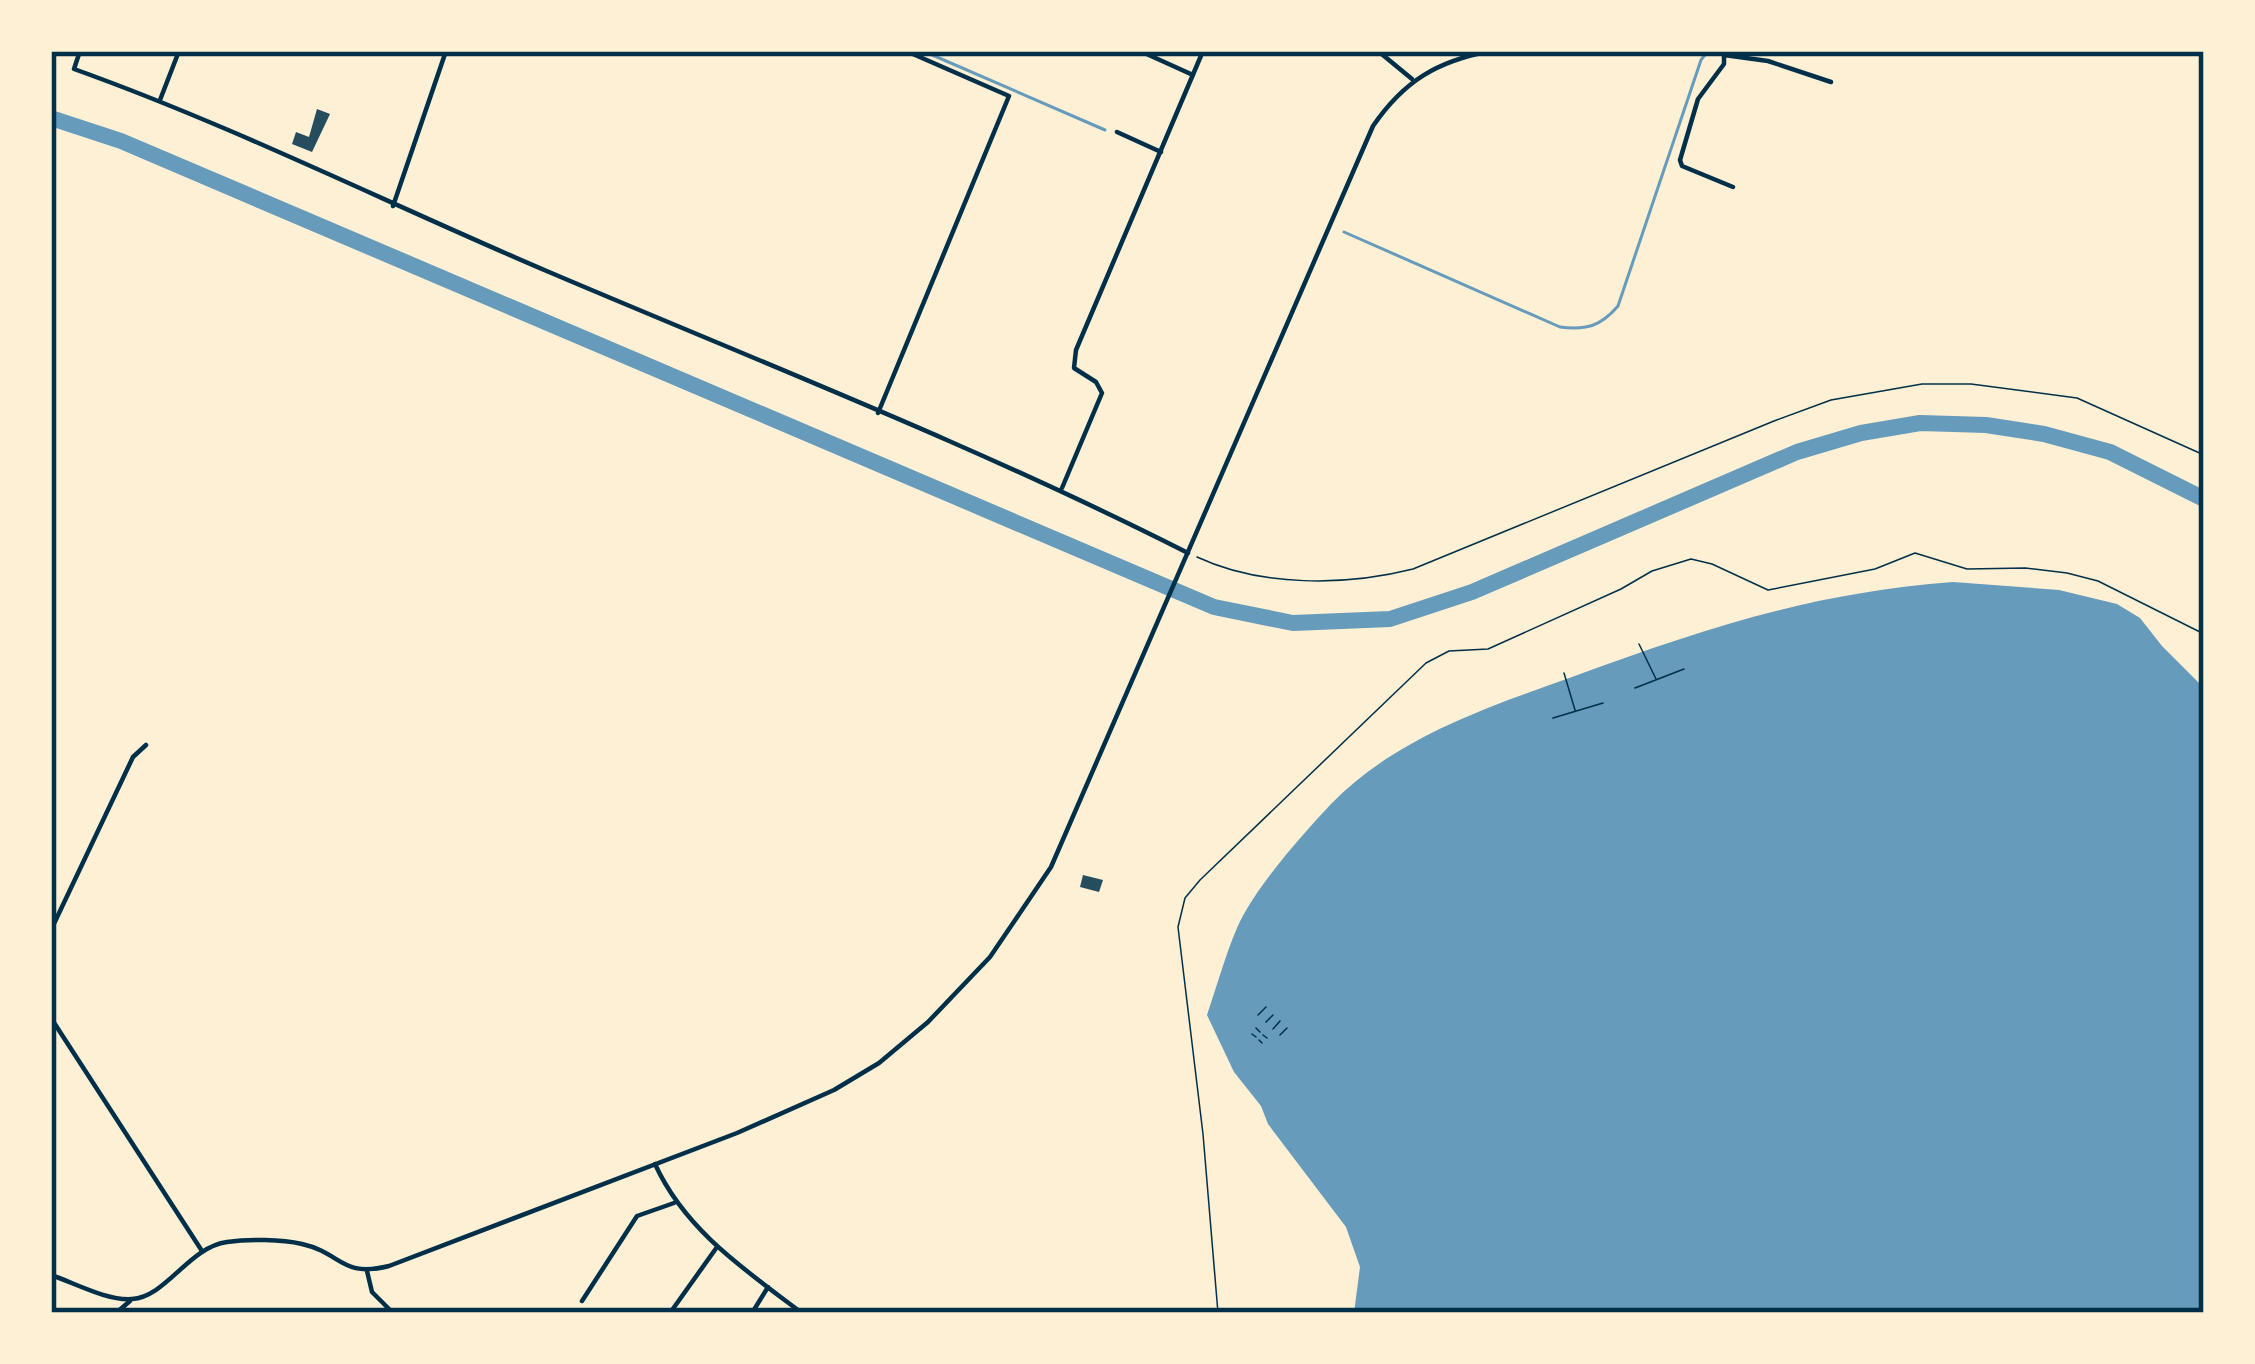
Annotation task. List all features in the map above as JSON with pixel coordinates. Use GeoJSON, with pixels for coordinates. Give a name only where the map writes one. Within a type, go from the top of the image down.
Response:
{"type":"FeatureCollection","features":[{"type":"Feature","properties":{"kind":"street"},"geometry":{"type":"LineString","coordinates":[[80,51],[74,69],[160,100],[393,206],[1061,489],[1188,553]]}},
{"type":"Feature","properties":{"kind":"street"},"geometry":{"type":"LineString","coordinates":[[160,100],[179,51]]}},
{"type":"Feature","properties":{"kind":"street"},"geometry":{"type":"LineString","coordinates":[[393,206],[446,51]]}},
{"type":"Feature","properties":{"kind":"street"},"geometry":{"type":"LineString","coordinates":[[878,412],[1009,96],[905,51]]}},
{"type":"Feature","properties":{"kind":"street"},"geometry":{"type":"LineString","coordinates":[[1140,51],[1192,75]]}},
{"type":"Feature","properties":{"kind":"street"},"geometry":{"type":"LineString","coordinates":[[1061,489],[1102,393],[1096,382],[1074,368],[1076,350],[1203,51]]}},
{"type":"Feature","properties":{"kind":"street"},"geometry":{"type":"LineString","coordinates":[[1378,51],[1412,79]]}},
{"type":"Feature","properties":{"kind":"street"},"geometry":{"type":"LineString","coordinates":[[116,1313],[153,1291],[202,1250],[224,1242],[301,1243],[343,1266],[367,1271],[799,1107],[864,1072],[928,1022],[976,973],[1051,867],[1373,126],[1412,79],[1462,56],[1491,51]]}},
{"type":"Feature","properties":{"kind":"street"},"geometry":{"type":"LineString","coordinates":[[1733,188],[1682,166],[1680,160],[1699,99],[1724,64],[1724,53],[1768,61],[1831,82]]}},
{"type":"Feature","properties":{"kind":"street"},"geometry":{"type":"LineString","coordinates":[[1117,132],[1161,152]]}},
{"type":"Feature","properties":{"kind":"street"},"geometry":{"type":"LineString","coordinates":[[51,930],[134,757],[146,745]]}},
{"type":"Feature","properties":{"kind":"street"},"geometry":{"type":"LineString","coordinates":[[51,1018],[202,1250]]}},
{"type":"Feature","properties":{"kind":"street"},"geometry":{"type":"LineString","coordinates":[[655,1164],[674,1203],[717,1247],[802,1313]]}},
{"type":"Feature","properties":{"kind":"street"},"geometry":{"type":"LineString","coordinates":[[581,1301],[637,1216],[674,1203]]}},
{"type":"Feature","properties":{"kind":"street"},"geometry":{"type":"LineString","coordinates":[[670,1313],[717,1247]]}},
{"type":"Feature","properties":{"kind":"street"},"geometry":{"type":"LineString","coordinates":[[367,1271],[372,1292],[393,1313]]}},
{"type":"Feature","properties":{"kind":"street"},"geometry":{"type":"LineString","coordinates":[[51,1275],[131,1300]]}},
{"type":"Feature","properties":{"kind":"street"},"geometry":{"type":"LineString","coordinates":[[752,1313],[768,1287]]}},
{"type":"Feature","properties":{"kind":"path"},"geometry":{"type":"LineString","coordinates":[[1188,553],[1249,573],[1375,579],[1413,569],[1831,400],[1922,384],[1971,384],[2078,398],[2204,454]]}},
{"type":"Feature","properties":{"kind":"path"},"geometry":{"type":"LineString","coordinates":[[1218,1313],[1180,910],[1200,880],[1426,663],[1450,651],[1488,649],[1652,571],[1691,560],[1712,563],[1768,590],[1875,569],[1915,553],[1966,569],[2067,573],[2098,581],[2204,634]]}},
{"type":"Feature","properties":{"kind":"path"},"geometry":{"type":"LineString","coordinates":[[1640,644],[1656,680]]}},
{"type":"Feature","properties":{"kind":"path"},"geometry":{"type":"LineString","coordinates":[[1635,688],[1684,669]]}},
{"type":"Feature","properties":{"kind":"path"},"geometry":{"type":"LineString","coordinates":[[1564,673],[1575,711]]}},
{"type":"Feature","properties":{"kind":"path"},"geometry":{"type":"LineString","coordinates":[[1553,718],[1604,703]]}},
{"type":"Feature","properties":{"kind":"path"},"geometry":{"type":"LineString","coordinates":[[1258,1015],[1266,1007]]}},
{"type":"Feature","properties":{"kind":"path"},"geometry":{"type":"LineString","coordinates":[[1266,1022],[1274,1015]]}},
{"type":"Feature","properties":{"kind":"path"},"geometry":{"type":"LineString","coordinates":[[1273,1029],[1280,1021]]}},
{"type":"Feature","properties":{"kind":"path"},"geometry":{"type":"LineString","coordinates":[[1280,1036],[1287,1028]]}},
{"type":"Feature","properties":{"kind":"water"},"geometry":{"type":"Polygon","coordinates":[[[1953,582],[2059,590],[2117,604],[2140,618],[2204,688],[2204,1313],[1354,1313],[1360,1267],[1346,1227],[1268,1124],[1261,1106],[1234,1072],[1207,1015],[1237,928],[1279,863],[1356,781],[1413,743],[1476,713],[1759,615],[1852,595],[1953,582]]]}},
{"type":"Feature","properties":{"kind":"building"},"geometry":{"type":"Polygon","coordinates":[[[317,109],[330,114],[312,152],[292,144],[296,132],[309,137],[317,109]]]}},
{"type":"Feature","properties":{"kind":"building"},"geometry":{"type":"Polygon","coordinates":[[[1083,875],[1103,880],[1099,892],[1080,887],[1083,875]]]}},
{"type":"Feature","properties":{"kind":"waterway"},"geometry":{"type":"LineString","coordinates":[[923,51],[1105,130]]}},
{"type":"Feature","properties":{"kind":"waterway"},"geometry":{"type":"LineString","coordinates":[[1344,232],[1560,327],[1599,323],[1618,306],[1701,60],[1708,51]]}},
{"type":"Feature","properties":{"kind":"waterway"},"geometry":{"type":"LineString","coordinates":[[51,118],[121,141],[1214,607],[1293,623],[1390,619],[1472,592],[1797,452],[1861,433],[1920,423],[1986,425],[2044,434],[2110,452],[2204,499]]}}]}
